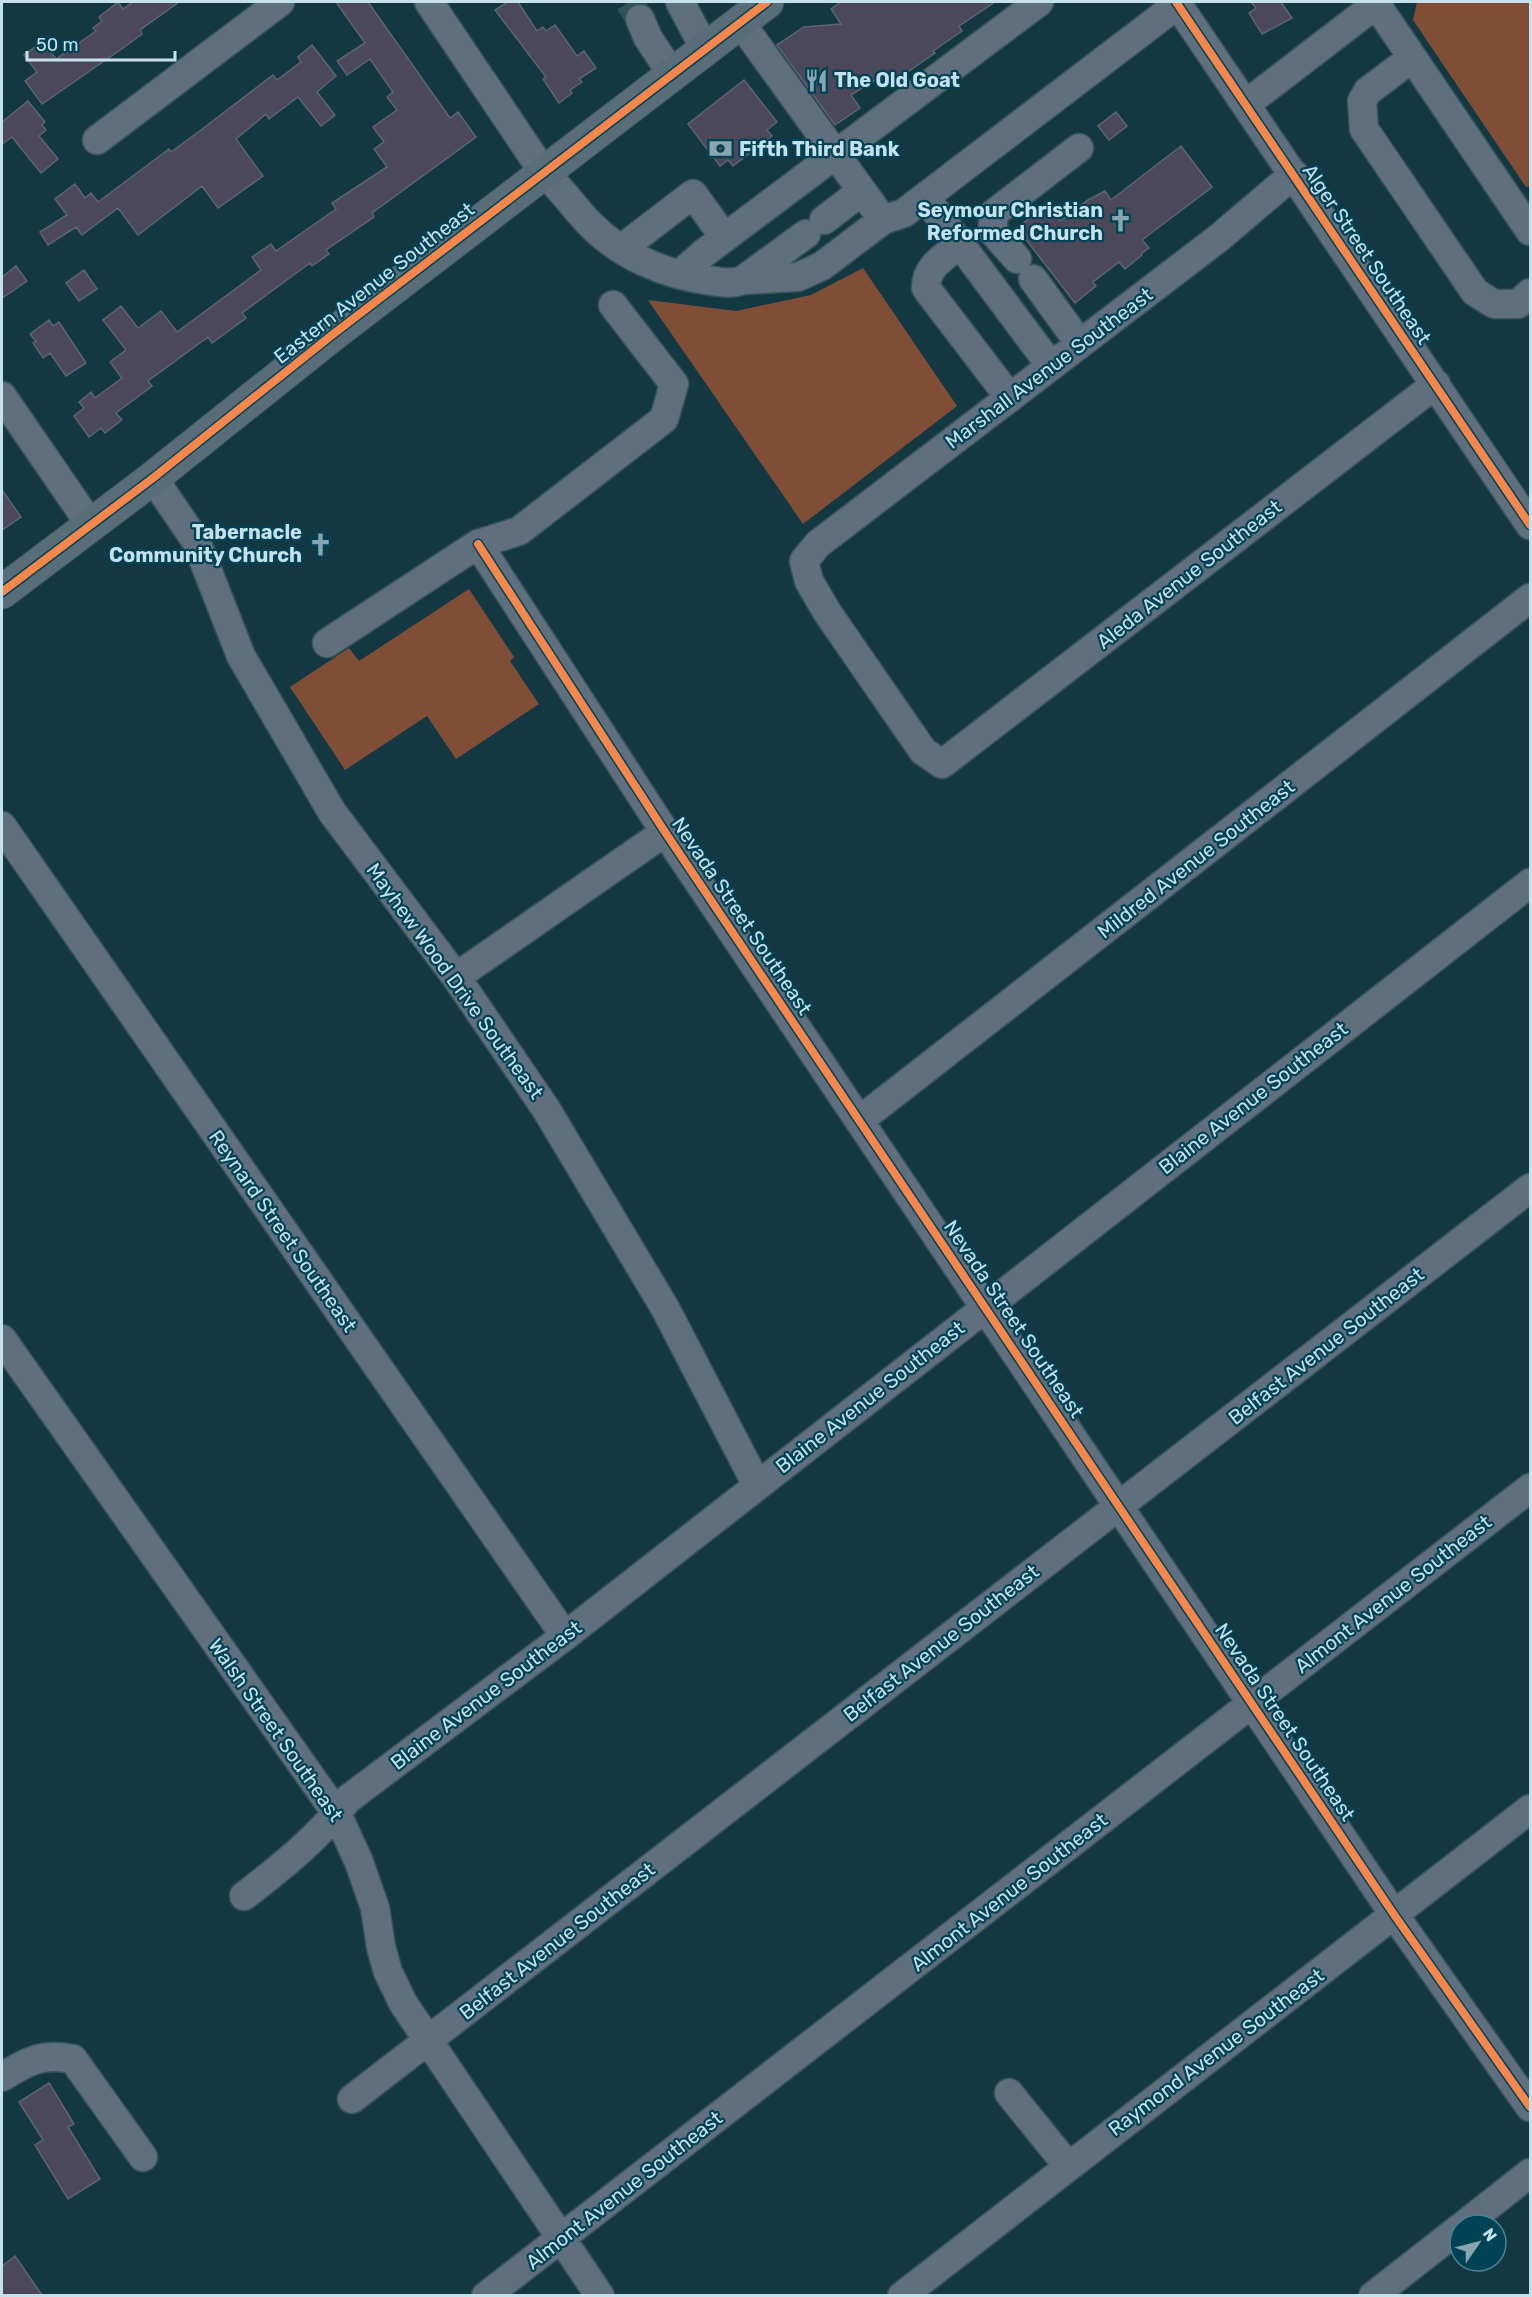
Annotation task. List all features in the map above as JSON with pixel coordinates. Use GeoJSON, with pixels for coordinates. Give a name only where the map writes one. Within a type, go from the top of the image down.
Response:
{"type":"FeatureCollection","features":[{"type":"Feature","properties":{"kind":"main road","name":"Eastern Avenue Southeast"},"geometry":{"type":"LineString","coordinates":[[2,592],[153,478],[332,335],[705,49],[753,9]]}},
{"type":"Feature","properties":{"kind":"street"},"geometry":{"type":"LineString","coordinates":[[97,140],[280,2]]}},
{"type":"Feature","properties":{"kind":"street"},"geometry":{"type":"LineString","coordinates":[[429,2],[544,173],[562,189],[591,226],[621,249],[680,274],[735,284],[862,190]]}},
{"type":"Feature","properties":{"kind":"street"},"geometry":{"type":"LineString","coordinates":[[680,2],[705,49]]}},
{"type":"Feature","properties":{"kind":"street"},"geometry":{"type":"LineString","coordinates":[[680,274],[724,237],[834,153],[1039,2]]}},
{"type":"Feature","properties":{"kind":"street"},"geometry":{"type":"LineString","coordinates":[[743,280],[798,276],[822,266],[883,220],[904,213],[1177,3]]}},
{"type":"Feature","properties":{"kind":"street","name":"Alger Street Southeast"},"geometry":{"type":"LineString","coordinates":[[1177,3],[1530,525]]}},
{"type":"Feature","properties":{"kind":"street"},"geometry":{"type":"LineString","coordinates":[[1246,104],[1378,3],[1412,58],[1530,231]]}},
{"type":"Feature","properties":{"kind":"street"},"geometry":{"type":"LineString","coordinates":[[753,9],[834,153],[883,220]]}},
{"type":"Feature","properties":{"kind":"street"},"geometry":{"type":"LineString","coordinates":[[640,19],[648,38],[672,74]]}},
{"type":"Feature","properties":{"kind":"street"},"geometry":{"type":"LineString","coordinates":[[1412,58],[1368,91],[1362,101],[1364,129],[1475,292],[1494,304],[1518,304],[1530,293]]}},
{"type":"Feature","properties":{"kind":"street"},"geometry":{"type":"LineString","coordinates":[[1079,148],[993,214],[993,232],[1025,269],[1080,344]]}},
{"type":"Feature","properties":{"kind":"street","name":"Marshall Avenue Southeast"},"geometry":{"type":"LineString","coordinates":[[804,561],[818,544],[1220,237],[1294,174]]}},
{"type":"Feature","properties":{"kind":"street"},"geometry":{"type":"LineString","coordinates":[[621,249],[693,194],[724,237]]}},
{"type":"Feature","properties":{"kind":"street"},"geometry":{"type":"LineString","coordinates":[[925,197],[1051,366]]}},
{"type":"Feature","properties":{"kind":"street"},"geometry":{"type":"LineString","coordinates":[[960,245],[934,264],[926,278],[927,288],[1010,398]]}},
{"type":"Feature","properties":{"kind":"street"},"geometry":{"type":"LineString","coordinates":[[327,643],[478,544],[519,531],[664,419],[675,384],[613,305]]}},
{"type":"Feature","properties":{"kind":"street","name":"Aleda Avenue Southeast"},"geometry":{"type":"LineString","coordinates":[[804,561],[809,581],[827,612],[923,751],[942,764],[1436,384]]}},
{"type":"Feature","properties":{"kind":"street"},"geometry":{"type":"LineString","coordinates":[[2,396],[90,524]]}},
{"type":"Feature","properties":{"kind":"street","name":"Mayhew Wood Drive Southeast"},"geometry":{"type":"LineString","coordinates":[[153,478],[196,541],[241,656],[332,812],[456,977],[546,1109],[664,1308],[757,1485]]}},
{"type":"Feature","properties":{"kind":"street","name":"Nevada Street Southeast"},"geometry":{"type":"LineString","coordinates":[[478,544],[665,832],[1395,1916],[1530,2107]]}},
{"type":"Feature","properties":{"kind":"street","name":"Mildred Avenue Southeast"},"geometry":{"type":"LineString","coordinates":[[861,1120],[1530,598]]}},
{"type":"Feature","properties":{"kind":"street","name":"Reynard Street Southeast"},"geometry":{"type":"LineString","coordinates":[[2,826],[565,1636]]}},
{"type":"Feature","properties":{"kind":"street"},"geometry":{"type":"LineString","coordinates":[[456,977],[665,832]]}},
{"type":"Feature","properties":{"kind":"street","name":"Blaine Avenue Southeast"},"geometry":{"type":"LineString","coordinates":[[244,1896],[296,1856],[348,1800],[565,1636],[1530,883]]}},
{"type":"Feature","properties":{"kind":"street","name":"Belfast Avenue Southeast"},"geometry":{"type":"LineString","coordinates":[[352,2099],[1530,1188]]}},
{"type":"Feature","properties":{"kind":"street","name":"Walsh Street Southeast"},"geometry":{"type":"LineString","coordinates":[[2,1339],[337,1814],[359,1862],[375,1908],[381,1947],[388,1972],[403,2003],[600,2295]]}},
{"type":"Feature","properties":{"kind":"street","name":"Almont Avenue Southeast"},"geometry":{"type":"LineString","coordinates":[[486,2295],[1530,1488]]}},
{"type":"Feature","properties":{"kind":"street","name":"Raymond Avenue Southeast"},"geometry":{"type":"LineString","coordinates":[[902,2295],[1395,1916],[1530,1809]]}},
{"type":"Feature","properties":{"kind":"street"},"geometry":{"type":"LineString","coordinates":[[2,2077],[27,2062],[52,2055],[73,2059],[143,2157]]}},
{"type":"Feature","properties":{"kind":"street"},"geometry":{"type":"LineString","coordinates":[[1008,2093],[1068,2166]]}},
{"type":"Feature","properties":{"kind":"street"},"geometry":{"type":"LineString","coordinates":[[1479,2213],[1530,2173]]}},
{"type":"Feature","properties":{"kind":"street"},"geometry":{"type":"LineString","coordinates":[[1373,2295],[1448,2237]]}},
{"type":"Feature","properties":{"kind":"shaded area"},"geometry":{"type":"Polygon","coordinates":[[[1417,2],[1530,2],[1530,186],[1526,187],[1413,20],[1417,2]]]}},
{"type":"Feature","properties":{"kind":"shaded area"},"geometry":{"type":"Polygon","coordinates":[[[863,268],[957,406],[803,524],[648,300],[736,311],[811,295],[863,268]]]}},
{"type":"Feature","properties":{"kind":"shaded area"},"geometry":{"type":"Polygon","coordinates":[[[469,589],[514,657],[510,661],[539,704],[456,759],[427,716],[345,770],[290,687],[349,648],[359,661],[469,589]]]}},
{"type":"Feature","properties":{"kind":"building"},"geometry":{"type":"Polygon","coordinates":[[[118,2],[123,9],[133,2],[179,2],[140,30],[142,34],[42,104],[25,81],[37,72],[24,55],[43,41],[56,59],[96,31],[93,28],[102,21],[99,17],[118,2]]]}},
{"type":"Feature","properties":{"kind":"building"},"geometry":{"type":"Polygon","coordinates":[[[336,2],[368,2],[450,118],[458,112],[476,137],[372,213],[374,217],[326,250],[329,254],[312,266],[310,263],[242,313],[246,318],[212,343],[208,337],[148,381],[152,386],[116,413],[122,420],[105,433],[101,428],[89,437],[74,416],[84,408],[79,402],[91,392],[95,398],[122,378],[110,362],[126,350],[103,320],[121,306],[138,328],[161,311],[177,332],[261,270],[252,257],[271,244],[276,251],[336,209],[332,203],[387,167],[374,149],[384,142],[373,127],[397,110],[387,97],[393,92],[370,59],[347,75],[337,61],[365,43],[336,2]]]}},
{"type":"Feature","properties":{"kind":"building"},"geometry":{"type":"Polygon","coordinates":[[[508,2],[518,2],[537,31],[543,27],[546,31],[555,25],[577,56],[584,51],[596,68],[579,79],[582,82],[570,90],[572,93],[559,103],[543,79],[546,77],[495,10],[508,2]]]}},
{"type":"Feature","properties":{"kind":"building"},"geometry":{"type":"Polygon","coordinates":[[[841,2],[995,2],[959,26],[962,31],[885,88],[878,78],[851,95],[860,108],[835,125],[777,45],[804,27],[841,24],[831,9],[841,2]]]}},
{"type":"Feature","properties":{"kind":"building"},"geometry":{"type":"Polygon","coordinates":[[[1251,2],[1281,2],[1292,18],[1262,34],[1249,13],[1256,8],[1251,2]]]}},
{"type":"Feature","properties":{"kind":"building"},"geometry":{"type":"Polygon","coordinates":[[[312,45],[336,76],[317,92],[335,115],[321,126],[298,97],[269,119],[266,114],[236,139],[263,176],[218,208],[202,186],[138,235],[118,208],[82,235],[76,227],[48,245],[40,232],[67,215],[55,199],[75,184],[85,198],[91,193],[98,202],[169,149],[171,152],[273,75],[277,80],[301,62],[298,57],[312,45]]]}},
{"type":"Feature","properties":{"kind":"building"},"geometry":{"type":"Polygon","coordinates":[[[744,80],[777,122],[767,130],[772,136],[733,166],[728,160],[720,166],[688,124],[744,80]]]}},
{"type":"Feature","properties":{"kind":"building"},"geometry":{"type":"Polygon","coordinates":[[[28,101],[45,122],[42,125],[46,130],[39,136],[58,159],[41,173],[12,137],[2,144],[2,122],[28,101]]]}},
{"type":"Feature","properties":{"kind":"building"},"geometry":{"type":"Polygon","coordinates":[[[1116,112],[1127,126],[1109,140],[1098,126],[1116,112]]]}},
{"type":"Feature","properties":{"kind":"building","name":"Seymour Christian Reformed Church"},"geometry":{"type":"Polygon","coordinates":[[[1181,146],[1212,187],[1142,240],[1149,248],[1142,255],[1125,269],[1119,262],[1093,282],[1096,286],[1075,303],[1017,228],[1047,205],[1060,221],[1088,200],[1105,191],[1111,200],[1181,146]]]}},
{"type":"Feature","properties":{"kind":"building"},"geometry":{"type":"Polygon","coordinates":[[[16,266],[27,281],[2,298],[2,277],[16,266]]]}},
{"type":"Feature","properties":{"kind":"building"},"geometry":{"type":"Polygon","coordinates":[[[84,270],[97,289],[79,301],[66,283],[84,270]]]}},
{"type":"Feature","properties":{"kind":"building"},"geometry":{"type":"Polygon","coordinates":[[[49,320],[53,326],[59,322],[86,363],[66,376],[50,353],[43,358],[33,343],[36,341],[30,334],[49,320]]]}},
{"type":"Feature","properties":{"kind":"building"},"geometry":{"type":"Polygon","coordinates":[[[2,490],[21,517],[2,530],[2,490]]]}},
{"type":"Feature","properties":{"kind":"building"},"geometry":{"type":"Polygon","coordinates":[[[49,2083],[74,2124],[68,2127],[100,2179],[68,2199],[35,2145],[43,2140],[19,2102],[49,2083]]]}},
{"type":"Feature","properties":{"kind":"building"},"geometry":{"type":"Polygon","coordinates":[[[15,2256],[42,2295],[2,2295],[2,2266],[15,2256]]]}},
{"type":"Feature","properties":{"kind":"tunnel"},"geometry":{"type":"LineString","coordinates":[[629,2],[640,19]]}},
{"type":"Feature","properties":{"kind":"cycle path"},"geometry":{"type":"LineString","coordinates":[[2,592],[153,478],[332,335],[767,2]]}},
{"type":"Feature","properties":{"kind":"cycle path"},"geometry":{"type":"LineString","coordinates":[[1176,2],[1530,525]]}},
{"type":"Feature","properties":{"kind":"cycle path"},"geometry":{"type":"LineString","coordinates":[[478,544],[665,832],[1105,1486],[1395,1916],[1530,2107]]}},
{"type":"Feature","properties":{"kind":"place","name":"The Old Goat"},"geometry":{"type":"Point","coordinates":[816,80]}},
{"type":"Feature","properties":{"kind":"place","name":"Fifth Third Bank"},"geometry":{"type":"Point","coordinates":[721,149]}},
{"type":"Feature","properties":{"kind":"place","name":"Seymour Christian Reformed Church"},"geometry":{"type":"Point","coordinates":[1121,221]}},
{"type":"Feature","properties":{"kind":"place","name":"Tabernacle Community Church"},"geometry":{"type":"Point","coordinates":[320,544]}}]}
